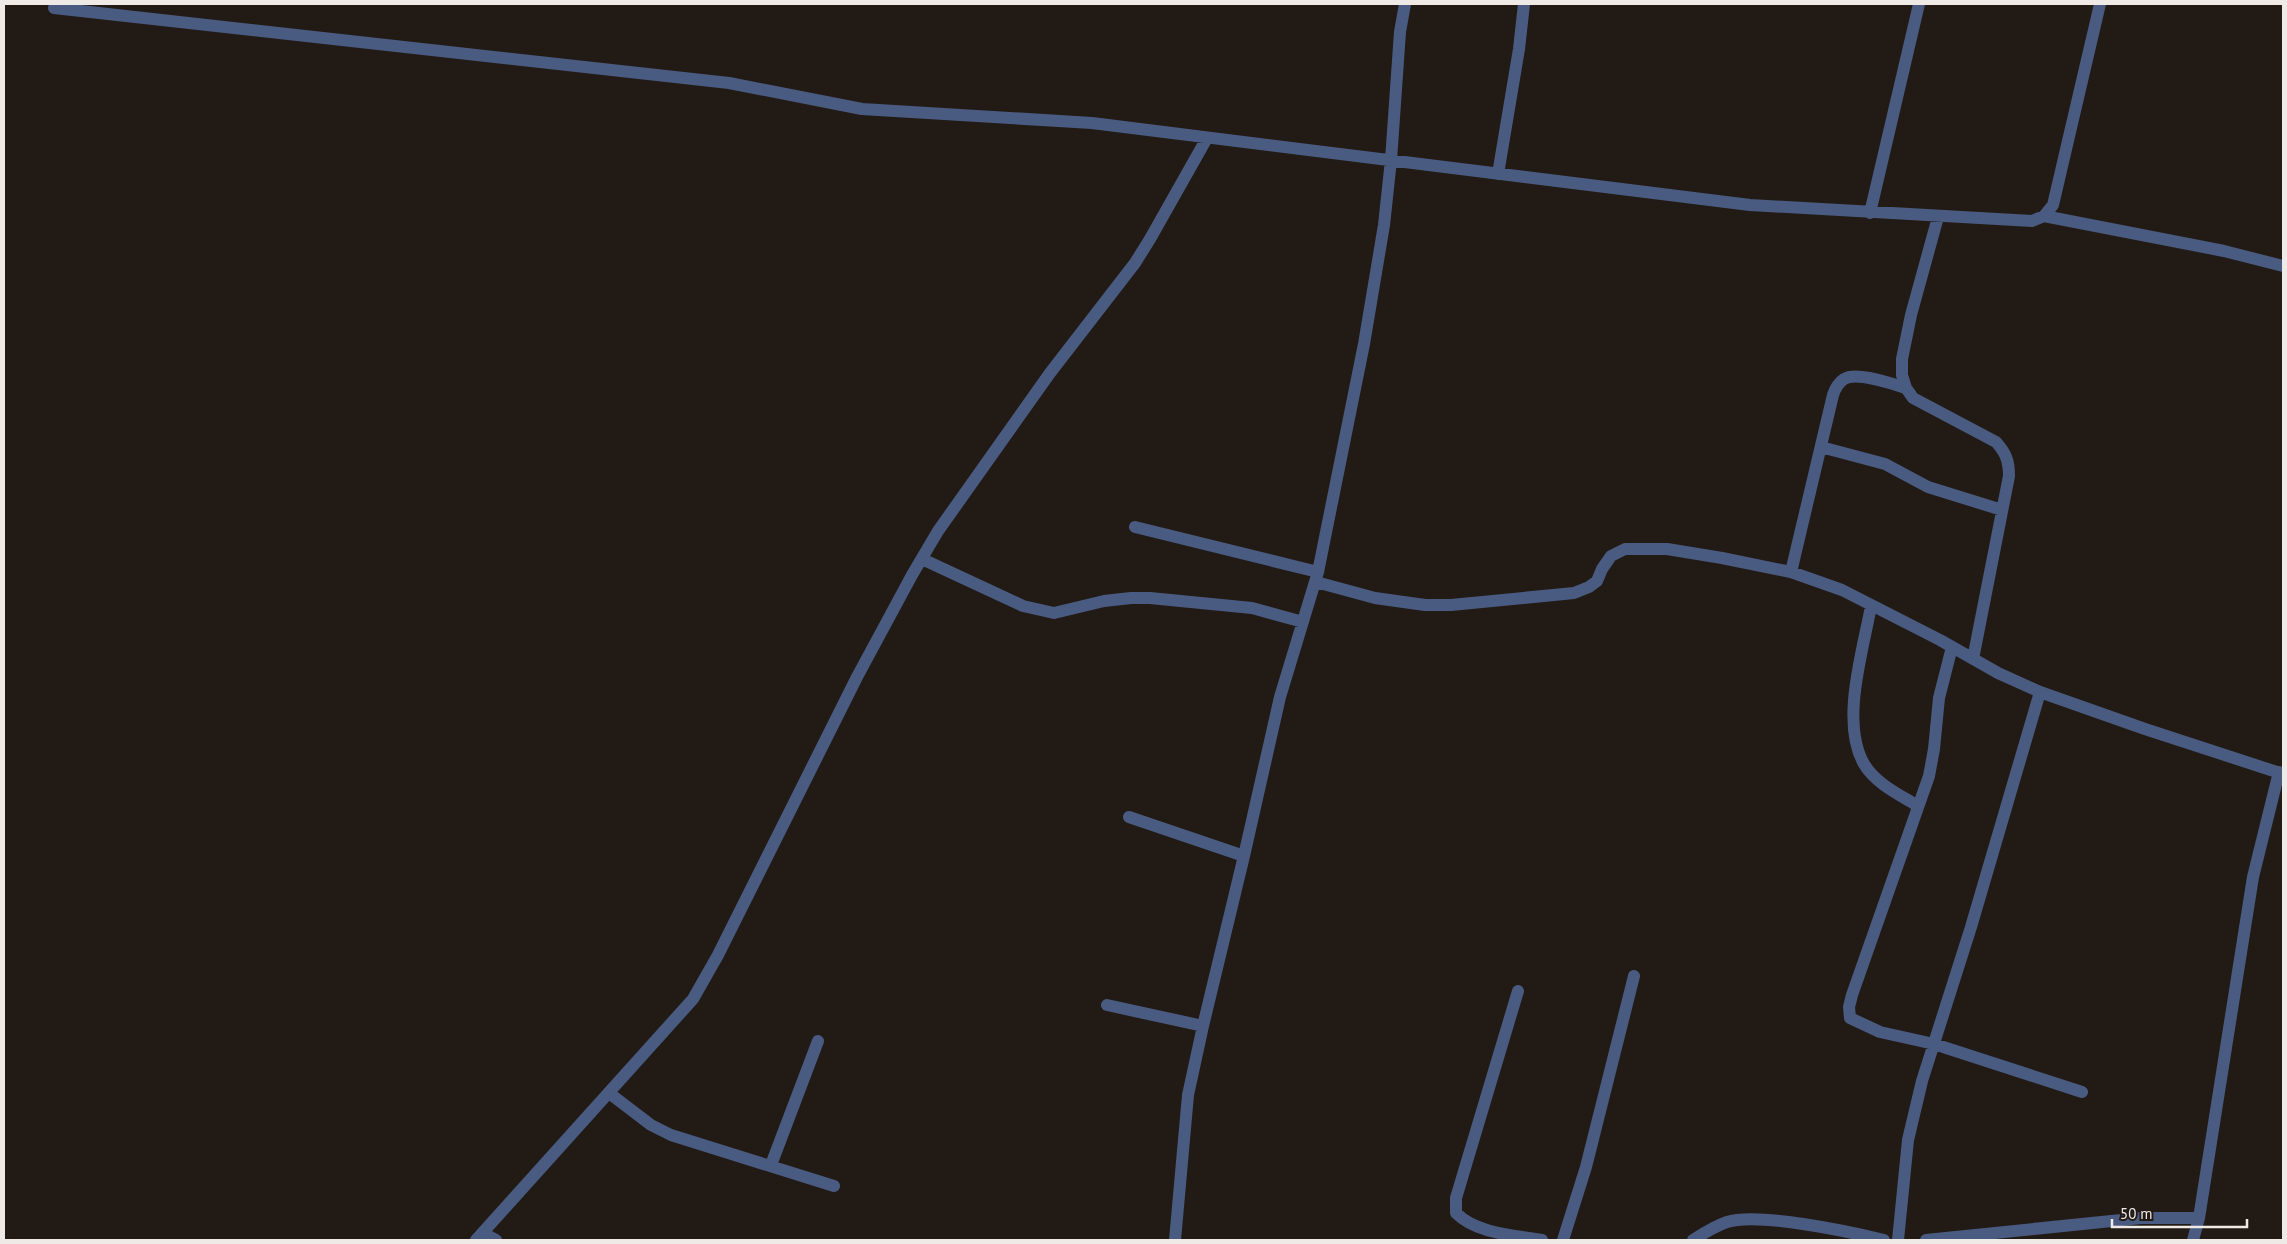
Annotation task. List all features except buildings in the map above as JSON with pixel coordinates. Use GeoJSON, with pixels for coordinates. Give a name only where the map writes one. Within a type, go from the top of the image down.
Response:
{"type":"FeatureCollection","features":[{"type":"Feature","properties":{"kind":"street"},"geometry":{"type":"LineString","coordinates":[[1175,1240],[1188,1095],[1202,1026],[1244,856],[1280,697],[1317,577],[1374,288],[1384,225],[1400,40],[1405,4]]}},
{"type":"Feature","properties":{"kind":"street"},"geometry":{"type":"LineString","coordinates":[[1498,174],[1519,49],[1524,4]]}},
{"type":"Feature","properties":{"kind":"street"},"geometry":{"type":"LineString","coordinates":[[1870,213],[1919,4]]}},
{"type":"Feature","properties":{"kind":"street"},"geometry":{"type":"LineString","coordinates":[[54,8],[729,83],[862,109],[1092,123],[1750,205],[2032,221],[2044,216],[2053,205],[2069,129],[2100,4]]}},
{"type":"Feature","properties":{"kind":"street"},"geometry":{"type":"LineString","coordinates":[[479,1237],[693,999],[718,955],[857,677],[922,559],[972,481],[1050,372],[1135,263],[1207,138]]}},
{"type":"Feature","properties":{"kind":"street"},"geometry":{"type":"LineString","coordinates":[[2044,216],[2224,250],[2283,266]]}},
{"type":"Feature","properties":{"kind":"street"},"geometry":{"type":"LineString","coordinates":[[1938,217],[1905,338],[1902,375],[1906,388],[1913,398],[1996,442],[2005,452],[2009,464],[2009,476],[1973,659]]}},
{"type":"Feature","properties":{"kind":"street"},"geometry":{"type":"LineString","coordinates":[[1791,572],[1832,395],[1837,386],[1844,378],[1853,376],[1906,388]]}},
{"type":"Feature","properties":{"kind":"street"},"geometry":{"type":"LineString","coordinates":[[1821,447],[1885,464],[1928,487],[2002,510]]}},
{"type":"Feature","properties":{"kind":"street"},"geometry":{"type":"LineString","coordinates":[[1135,526],[1317,577],[1375,598],[1425,605],[1451,605],[1574,593],[1589,587],[1597,581],[1602,569],[1611,556],[1625,549],[1667,549],[1791,572],[1842,590],[1998,673],[2040,692],[2145,729],[2281,773],[2253,876],[2199,1218],[2193,1240]]}},
{"type":"Feature","properties":{"kind":"street"},"geometry":{"type":"LineString","coordinates":[[922,559],[1023,606],[1054,613],[1104,601],[1150,598],[1252,608],[1304,622]]}},
{"type":"Feature","properties":{"kind":"street"},"geometry":{"type":"LineString","coordinates":[[1871,606],[1855,691],[1854,732],[1864,764],[1875,777],[1918,806]]}},
{"type":"Feature","properties":{"kind":"street"},"geometry":{"type":"LineString","coordinates":[[1952,647],[1939,698],[1931,767],[1849,1008],[1850,1018],[1880,1032],[1934,1044],[2082,1092]]}},
{"type":"Feature","properties":{"kind":"street"},"geometry":{"type":"LineString","coordinates":[[1898,1240],[1908,1140],[1934,1044],[1971,927],[2040,692]]}},
{"type":"Feature","properties":{"kind":"street"},"geometry":{"type":"LineString","coordinates":[[1129,817],[1244,856]]}},
{"type":"Feature","properties":{"kind":"street"},"geometry":{"type":"LineString","coordinates":[[1563,1240],[1586,1168],[1634,976]]}},
{"type":"Feature","properties":{"kind":"street"},"geometry":{"type":"LineString","coordinates":[[1518,991],[1456,1198],[1456,1213],[1466,1223],[1479,1228],[1542,1240]]}},
{"type":"Feature","properties":{"kind":"street"},"geometry":{"type":"LineString","coordinates":[[1106,1005],[1202,1026]]}},
{"type":"Feature","properties":{"kind":"street"},"geometry":{"type":"LineString","coordinates":[[771,1165],[818,1041]]}},
{"type":"Feature","properties":{"kind":"street"},"geometry":{"type":"LineString","coordinates":[[609,1093],[651,1125],[671,1135],[834,1186]]}},
{"type":"Feature","properties":{"kind":"street"},"geometry":{"type":"LineString","coordinates":[[1926,1240],[2141,1218],[2199,1218]]}},
{"type":"Feature","properties":{"kind":"street"},"geometry":{"type":"LineString","coordinates":[[1693,1240],[1729,1221],[1754,1220],[1858,1234],[1884,1240]]}},
{"type":"Feature","properties":{"kind":"street"},"geometry":{"type":"LineString","coordinates":[[479,1237],[496,1240]]}}]}
